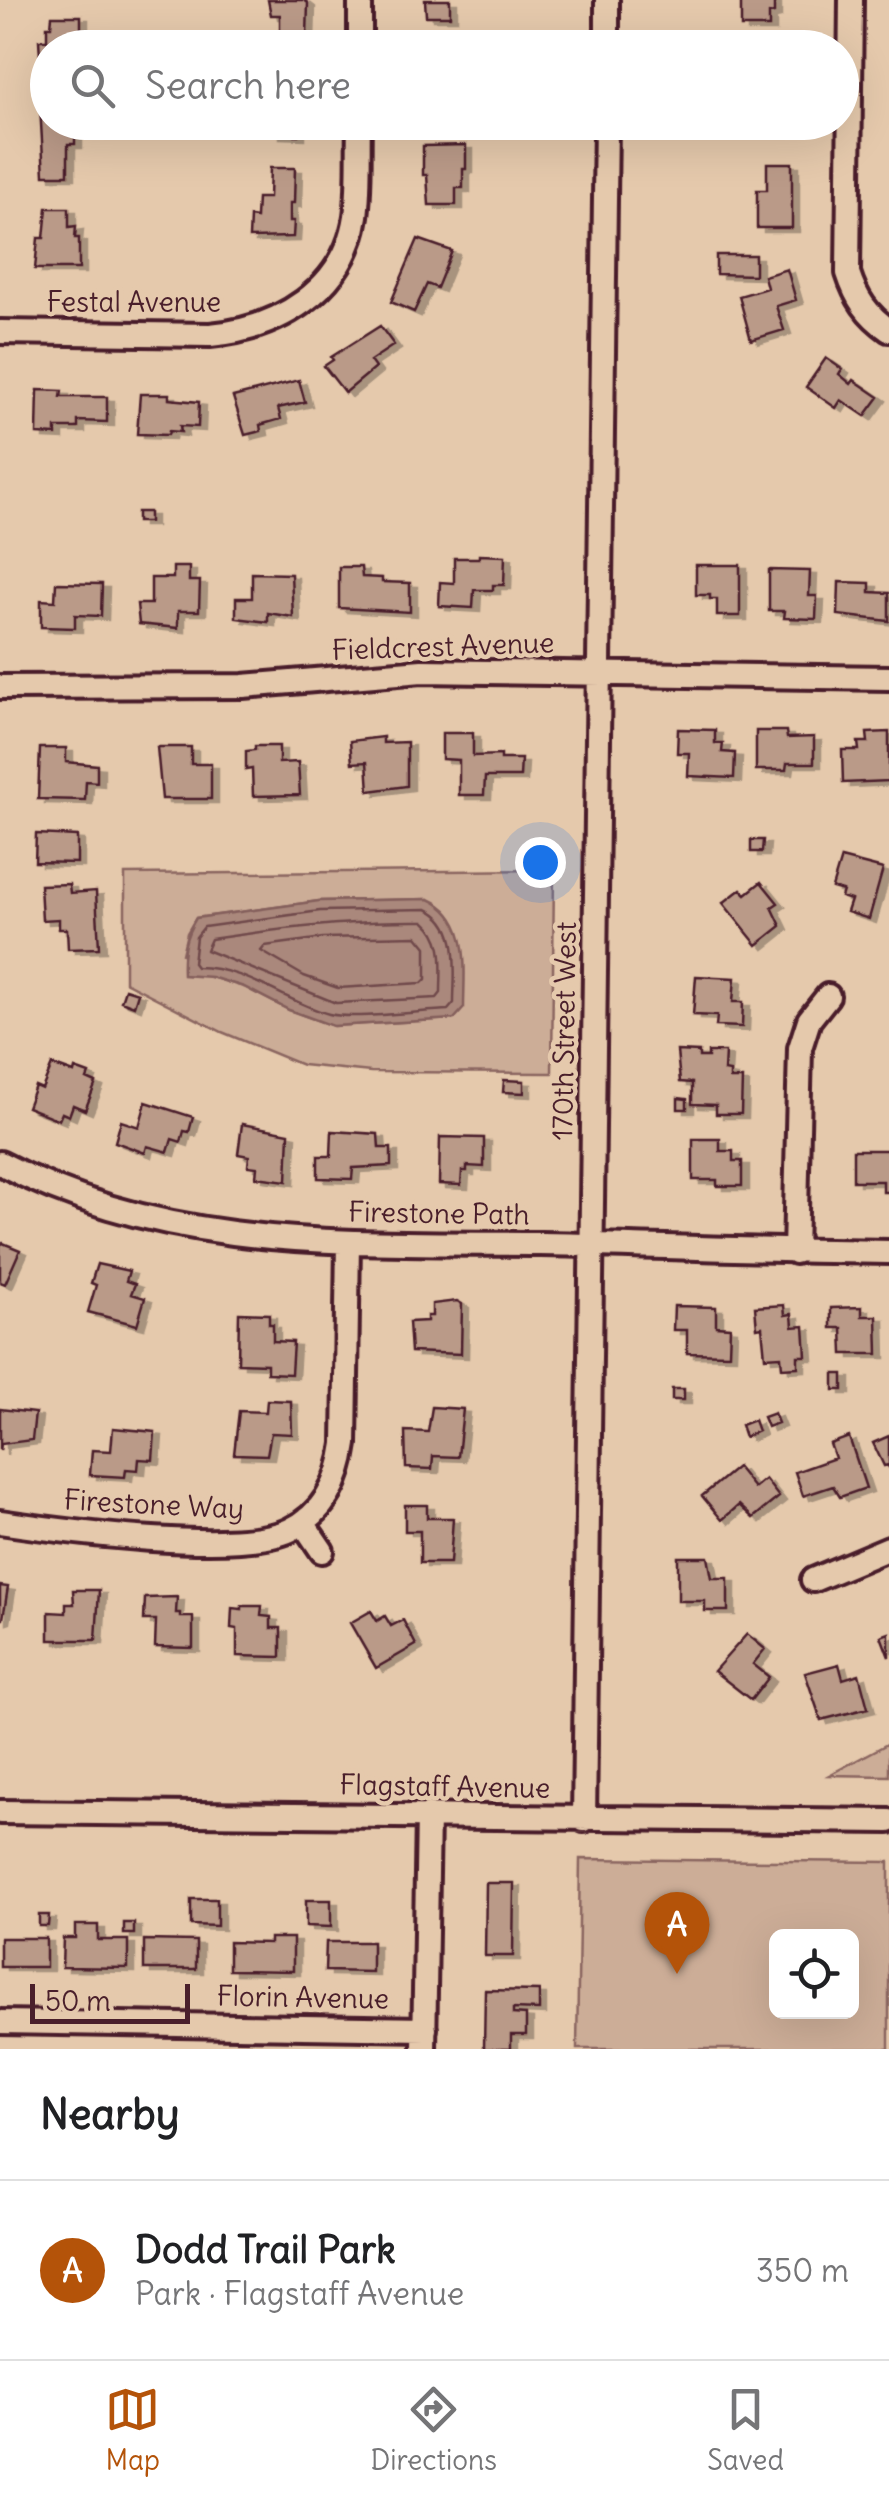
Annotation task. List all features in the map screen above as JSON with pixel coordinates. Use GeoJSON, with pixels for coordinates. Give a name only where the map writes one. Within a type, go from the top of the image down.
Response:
{"type":"FeatureCollection","features":[{"type":"Feature","properties":{"kind":"street"},"geometry":{"type":"LineString","coordinates":[[360,0],[360,30]]}},
{"type":"Feature","properties":{"kind":"street"},"geometry":{"type":"LineString","coordinates":[[607,30],[608,0]]}},
{"type":"Feature","properties":{"kind":"street"},"geometry":{"type":"LineString","coordinates":[[851,0],[851,30]]}},
{"type":"Feature","properties":{"kind":"street","name":"Festal Avenue"},"geometry":{"type":"LineString","coordinates":[[0,332],[210,335],[254,328],[290,312],[313,294],[348,246],[356,220],[358,140]]}},
{"type":"Feature","properties":{"kind":"street","name":"170th Street West"},"geometry":{"type":"LineString","coordinates":[[584,1820],[606,140]]}},
{"type":"Feature","properties":{"kind":"street"},"geometry":{"type":"LineString","coordinates":[[849,140],[848,273],[861,304],[889,330]]}},
{"type":"Feature","properties":{"kind":"street","name":"Fieldcrest Avenue"},"geometry":{"type":"LineString","coordinates":[[0,687],[243,686],[422,671],[889,678]]}},
{"type":"Feature","properties":{"kind":"street"},"geometry":{"type":"LineString","coordinates":[[796,1252],[800,1048],[809,1020],[828,996]]}},
{"type":"Feature","properties":{"kind":"street","name":"Firestone Path"},"geometry":{"type":"LineString","coordinates":[[0,1163],[78,1197],[157,1221],[271,1239],[889,1252]]}},
{"type":"Feature","properties":{"kind":"street"},"geometry":{"type":"LineString","coordinates":[[322,1551],[303,1523],[334,1489],[342,1468],[348,1242]]}},
{"type":"Feature","properties":{"kind":"street","name":"Firestone Way"},"geometry":{"type":"LineString","coordinates":[[0,1522],[90,1534],[248,1540],[277,1535],[303,1523]]}},
{"type":"Feature","properties":{"kind":"street"},"geometry":{"type":"LineString","coordinates":[[813,1580],[889,1548]]}},
{"type":"Feature","properties":{"kind":"street","name":"Flagstaff Avenue"},"geometry":{"type":"LineString","coordinates":[[0,1812],[889,1821]]}},
{"type":"Feature","properties":{"kind":"street"},"geometry":{"type":"LineString","coordinates":[[424,2039],[428,1814]]}},
{"type":"Feature","properties":{"kind":"street","name":"Florin Avenue"},"geometry":{"type":"LineString","coordinates":[[0,2022],[424,2039]]}},
{"type":"Feature","properties":{"kind":"shaded area"},"geometry":{"type":"Polygon","coordinates":[[[554,870],[552,1073],[371,1072],[302,1065],[222,1032],[125,982],[125,874],[554,870]],[[429,899],[319,901],[196,918],[187,933],[182,954],[211,977],[244,987],[289,1010],[333,1026],[453,1019],[429,899]]]}},
{"type":"Feature","properties":{"kind":"shaded area"},"geometry":{"type":"Polygon","coordinates":[[[889,1743],[889,1776],[829,1775],[889,1743]]]}},
{"type":"Feature","properties":{"kind":"shaded area"},"geometry":{"type":"Polygon","coordinates":[[[580,1859],[889,1862],[889,2049],[577,2049],[580,1859]]]}},
{"type":"Feature","properties":{"kind":"water"},"geometry":{"type":"Polygon","coordinates":[[[429,899],[453,918],[463,946],[464,1008],[454,1019],[333,1026],[289,1010],[244,987],[211,977],[183,975],[185,945],[196,918],[319,901],[429,899]]]}},
{"type":"Feature","properties":{"kind":"building"},"geometry":{"type":"Polygon","coordinates":[[[268,0],[304,0],[308,3],[307,30],[280,30],[280,15],[271,15],[268,0]]]}},
{"type":"Feature","properties":{"kind":"building"},"geometry":{"type":"Polygon","coordinates":[[[425,0],[450,0],[450,16],[426,16],[425,0]]]}},
{"type":"Feature","properties":{"kind":"building"},"geometry":{"type":"Polygon","coordinates":[[[741,0],[774,0],[769,27],[741,27],[741,0]]]}},
{"type":"Feature","properties":{"kind":"building"},"geometry":{"type":"Polygon","coordinates":[[[52,16],[81,16],[81,30],[47,30],[52,16]]]}},
{"type":"Feature","properties":{"kind":"building"},"geometry":{"type":"Polygon","coordinates":[[[42,140],[75,140],[75,144],[68,144],[68,175],[44,175],[42,140]]]}},
{"type":"Feature","properties":{"kind":"building"},"geometry":{"type":"Polygon","coordinates":[[[466,145],[463,188],[456,188],[456,205],[429,205],[423,146],[466,145]]]}},
{"type":"Feature","properties":{"kind":"building"},"geometry":{"type":"Polygon","coordinates":[[[767,163],[792,163],[792,228],[757,228],[757,190],[767,190],[767,163]]]}},
{"type":"Feature","properties":{"kind":"building"},"geometry":{"type":"Polygon","coordinates":[[[270,168],[295,168],[294,203],[290,203],[293,237],[249,238],[250,217],[256,218],[257,198],[269,198],[270,168]]]}},
{"type":"Feature","properties":{"kind":"building"},"geometry":{"type":"Polygon","coordinates":[[[47,208],[69,208],[69,227],[76,226],[75,238],[79,238],[79,269],[35,269],[38,238],[44,238],[47,208]]]}},
{"type":"Feature","properties":{"kind":"building"},"geometry":{"type":"Polygon","coordinates":[[[418,239],[452,251],[437,288],[427,284],[414,312],[391,302],[418,239]]]}},
{"type":"Feature","properties":{"kind":"building"},"geometry":{"type":"Polygon","coordinates":[[[716,255],[755,255],[755,275],[716,274],[716,255]]]}},
{"type":"Feature","properties":{"kind":"building"},"geometry":{"type":"Polygon","coordinates":[[[787,269],[796,300],[776,306],[784,330],[751,340],[739,296],[767,288],[764,276],[787,269]]]}},
{"type":"Feature","properties":{"kind":"building"},"geometry":{"type":"Polygon","coordinates":[[[380,326],[394,345],[370,361],[375,368],[345,393],[324,366],[333,360],[331,357],[380,326]]]}},
{"type":"Feature","properties":{"kind":"building"},"geometry":{"type":"Polygon","coordinates":[[[826,358],[842,369],[839,374],[851,384],[854,380],[879,397],[865,416],[841,400],[836,408],[806,387],[826,358]]]}},
{"type":"Feature","properties":{"kind":"building"},"geometry":{"type":"Polygon","coordinates":[[[299,380],[305,402],[278,408],[281,419],[260,425],[261,431],[245,435],[233,397],[299,380]]]}},
{"type":"Feature","properties":{"kind":"building"},"geometry":{"type":"Polygon","coordinates":[[[38,390],[62,391],[61,397],[107,397],[107,422],[78,421],[78,428],[56,428],[56,435],[37,434],[38,390]]]}},
{"type":"Feature","properties":{"kind":"building"},"geometry":{"type":"Polygon","coordinates":[[[140,394],[169,394],[169,399],[199,402],[198,427],[180,426],[181,432],[169,431],[168,435],[137,434],[140,394]]]}},
{"type":"Feature","properties":{"kind":"building"},"geometry":{"type":"Polygon","coordinates":[[[137,512],[149,512],[149,522],[137,522],[137,512]]]}},
{"type":"Feature","properties":{"kind":"building"},"geometry":{"type":"Polygon","coordinates":[[[505,556],[504,585],[493,585],[493,590],[474,590],[473,608],[439,606],[440,582],[454,583],[454,558],[505,556]]]}},
{"type":"Feature","properties":{"kind":"building"},"geometry":{"type":"Polygon","coordinates":[[[696,565],[740,565],[740,616],[717,616],[717,599],[696,595],[696,565]]]}},
{"type":"Feature","properties":{"kind":"building"},"geometry":{"type":"Polygon","coordinates":[[[173,567],[189,567],[189,581],[200,581],[199,611],[178,611],[178,628],[139,624],[137,604],[151,604],[151,578],[173,578],[173,567]]]}},
{"type":"Feature","properties":{"kind":"building"},"geometry":{"type":"Polygon","coordinates":[[[339,567],[361,567],[362,577],[382,578],[382,582],[410,583],[410,612],[339,608],[339,567]]]}},
{"type":"Feature","properties":{"kind":"building"},"geometry":{"type":"Polygon","coordinates":[[[769,570],[810,571],[809,596],[817,596],[816,619],[784,618],[785,611],[769,611],[769,570]]]}},
{"type":"Feature","properties":{"kind":"building"},"geometry":{"type":"Polygon","coordinates":[[[252,573],[291,574],[293,617],[268,613],[268,622],[236,618],[236,598],[252,598],[252,573]]]}},
{"type":"Feature","properties":{"kind":"building"},"geometry":{"type":"Polygon","coordinates":[[[839,582],[870,583],[870,592],[889,593],[889,621],[838,615],[839,582]]]}},
{"type":"Feature","properties":{"kind":"building"},"geometry":{"type":"Polygon","coordinates":[[[56,583],[102,584],[101,616],[75,615],[75,628],[41,627],[41,600],[55,601],[56,583]]]}},
{"type":"Feature","properties":{"kind":"building"},"geometry":{"type":"Polygon","coordinates":[[[678,729],[715,730],[715,743],[723,743],[722,752],[735,753],[734,778],[688,776],[689,753],[677,753],[678,729]]]}},
{"type":"Feature","properties":{"kind":"building"},"geometry":{"type":"Polygon","coordinates":[[[756,731],[786,731],[787,738],[814,737],[814,763],[787,763],[786,770],[756,770],[756,731]]]}},
{"type":"Feature","properties":{"kind":"building"},"geometry":{"type":"Polygon","coordinates":[[[889,732],[889,781],[843,783],[842,750],[859,750],[858,742],[868,742],[867,733],[889,732]]]}},
{"type":"Feature","properties":{"kind":"building"},"geometry":{"type":"Polygon","coordinates":[[[442,733],[473,733],[473,756],[521,759],[520,777],[485,777],[484,795],[459,795],[459,760],[442,759],[442,733]]]}},
{"type":"Feature","properties":{"kind":"building"},"geometry":{"type":"Polygon","coordinates":[[[383,737],[383,743],[407,742],[407,786],[369,791],[367,762],[352,763],[350,741],[383,737]]]}},
{"type":"Feature","properties":{"kind":"building"},"geometry":{"type":"Polygon","coordinates":[[[255,746],[279,746],[279,763],[298,762],[300,795],[253,796],[252,769],[246,770],[246,751],[255,750],[255,746]]]}},
{"type":"Feature","properties":{"kind":"building"},"geometry":{"type":"Polygon","coordinates":[[[157,747],[191,747],[191,764],[211,764],[211,799],[162,799],[157,747]]]}},
{"type":"Feature","properties":{"kind":"building"},"geometry":{"type":"Polygon","coordinates":[[[40,748],[66,748],[66,762],[97,765],[97,782],[86,781],[85,800],[38,799],[40,748]]]}},
{"type":"Feature","properties":{"kind":"building"},"geometry":{"type":"Polygon","coordinates":[[[36,834],[77,836],[77,863],[35,862],[36,834]]]}},
{"type":"Feature","properties":{"kind":"building"},"geometry":{"type":"Polygon","coordinates":[[[751,840],[763,840],[762,852],[751,852],[751,840]]]}},
{"type":"Feature","properties":{"kind":"building"},"geometry":{"type":"Polygon","coordinates":[[[841,858],[883,869],[869,919],[847,912],[851,900],[841,897],[843,891],[832,888],[841,858]]]}},
{"type":"Feature","properties":{"kind":"building"},"geometry":{"type":"Polygon","coordinates":[[[761,882],[778,903],[772,907],[781,926],[757,945],[723,903],[741,889],[746,894],[761,882]]]}},
{"type":"Feature","properties":{"kind":"building"},"geometry":{"type":"Polygon","coordinates":[[[69,884],[70,893],[96,891],[99,948],[68,949],[67,929],[59,929],[59,919],[42,920],[40,885],[69,884]]]}},
{"type":"Feature","properties":{"kind":"building"},"geometry":{"type":"Polygon","coordinates":[[[696,976],[735,978],[733,1002],[743,1002],[742,1027],[716,1026],[717,1016],[693,1015],[696,976]]]}},
{"type":"Feature","properties":{"kind":"building"},"geometry":{"type":"Polygon","coordinates":[[[125,989],[138,993],[134,1006],[121,1001],[125,989]]]}},
{"type":"Feature","properties":{"kind":"building"},"geometry":{"type":"Polygon","coordinates":[[[677,1051],[699,1052],[699,1057],[708,1057],[708,1052],[725,1052],[724,1071],[730,1072],[730,1079],[742,1079],[741,1114],[716,1114],[716,1105],[692,1104],[692,1083],[680,1082],[677,1051]]]}},
{"type":"Feature","properties":{"kind":"building"},"geometry":{"type":"Polygon","coordinates":[[[52,1065],[89,1074],[87,1079],[96,1083],[85,1110],[73,1105],[69,1116],[62,1113],[59,1120],[27,1107],[35,1086],[42,1089],[52,1065]]]}},
{"type":"Feature","properties":{"kind":"building"},"geometry":{"type":"Polygon","coordinates":[[[504,1080],[524,1081],[524,1093],[503,1092],[504,1080]]]}},
{"type":"Feature","properties":{"kind":"building"},"geometry":{"type":"Polygon","coordinates":[[[678,1098],[687,1099],[687,1109],[678,1109],[678,1098]]]}},
{"type":"Feature","properties":{"kind":"building"},"geometry":{"type":"Polygon","coordinates":[[[146,1102],[193,1117],[189,1132],[184,1131],[181,1142],[172,1139],[168,1152],[147,1146],[145,1153],[115,1142],[121,1121],[139,1127],[146,1102]]]}},
{"type":"Feature","properties":{"kind":"building"},"geometry":{"type":"Polygon","coordinates":[[[242,1124],[289,1133],[287,1181],[256,1177],[257,1167],[248,1166],[249,1156],[238,1154],[242,1124]]]}},
{"type":"Feature","properties":{"kind":"building"},"geometry":{"type":"Polygon","coordinates":[[[332,1131],[378,1134],[379,1148],[391,1148],[391,1166],[353,1168],[352,1179],[318,1178],[318,1156],[331,1156],[332,1131]]]}},
{"type":"Feature","properties":{"kind":"building"},"geometry":{"type":"Polygon","coordinates":[[[440,1137],[484,1138],[484,1167],[467,1166],[467,1171],[462,1171],[461,1185],[439,1184],[440,1137]]]}},
{"type":"Feature","properties":{"kind":"building"},"geometry":{"type":"Polygon","coordinates":[[[693,1139],[720,1139],[720,1151],[733,1151],[733,1161],[742,1161],[742,1186],[717,1186],[717,1180],[693,1180],[693,1139]]]}},
{"type":"Feature","properties":{"kind":"building"},"geometry":{"type":"Polygon","coordinates":[[[853,1150],[889,1150],[889,1192],[883,1192],[883,1181],[853,1181],[853,1150]]]}},
{"type":"Feature","properties":{"kind":"building"},"geometry":{"type":"Polygon","coordinates":[[[3,1243],[20,1250],[5,1284],[0,1282],[3,1243]]]}},
{"type":"Feature","properties":{"kind":"building"},"geometry":{"type":"Polygon","coordinates":[[[97,1264],[129,1271],[126,1281],[135,1284],[131,1294],[145,1298],[137,1325],[88,1312],[97,1264]]]}},
{"type":"Feature","properties":{"kind":"building"},"geometry":{"type":"Polygon","coordinates":[[[432,1304],[462,1304],[461,1354],[411,1352],[409,1322],[427,1321],[427,1316],[432,1316],[432,1304]]]}},
{"type":"Feature","properties":{"kind":"building"},"geometry":{"type":"Polygon","coordinates":[[[784,1305],[785,1315],[792,1314],[793,1327],[804,1326],[806,1356],[798,1356],[798,1367],[782,1368],[781,1356],[765,1357],[762,1327],[757,1328],[755,1307],[784,1305]]]}},
{"type":"Feature","properties":{"kind":"building"},"geometry":{"type":"Polygon","coordinates":[[[674,1306],[716,1307],[716,1326],[730,1327],[729,1354],[687,1353],[687,1330],[673,1330],[674,1306]]]}},
{"type":"Feature","properties":{"kind":"building"},"geometry":{"type":"Polygon","coordinates":[[[862,1307],[862,1316],[877,1316],[878,1354],[843,1354],[842,1328],[831,1328],[831,1308],[862,1307]]]}},
{"type":"Feature","properties":{"kind":"building"},"geometry":{"type":"Polygon","coordinates":[[[239,1313],[269,1314],[273,1341],[293,1342],[291,1374],[267,1373],[267,1364],[238,1363],[239,1313]]]}},
{"type":"Feature","properties":{"kind":"building"},"geometry":{"type":"Polygon","coordinates":[[[834,1374],[843,1374],[843,1390],[834,1390],[834,1374]]]}},
{"type":"Feature","properties":{"kind":"building"},"geometry":{"type":"Polygon","coordinates":[[[672,1389],[684,1389],[684,1400],[672,1400],[672,1389]]]}},
{"type":"Feature","properties":{"kind":"building"},"geometry":{"type":"Polygon","coordinates":[[[267,1400],[291,1401],[292,1434],[271,1433],[267,1455],[234,1454],[239,1411],[266,1412],[267,1400]]]}},
{"type":"Feature","properties":{"kind":"building"},"geometry":{"type":"Polygon","coordinates":[[[432,1407],[463,1409],[458,1457],[433,1456],[432,1469],[406,1468],[405,1431],[428,1432],[432,1407]]]}},
{"type":"Feature","properties":{"kind":"building"},"geometry":{"type":"Polygon","coordinates":[[[0,1409],[35,1413],[32,1440],[1,1444],[0,1451],[0,1409]]]}},
{"type":"Feature","properties":{"kind":"building"},"geometry":{"type":"Polygon","coordinates":[[[774,1413],[778,1423],[767,1427],[763,1417],[774,1413]]]}},
{"type":"Feature","properties":{"kind":"building"},"geometry":{"type":"Polygon","coordinates":[[[754,1420],[758,1431],[745,1437],[741,1425],[754,1420]]]}},
{"type":"Feature","properties":{"kind":"building"},"geometry":{"type":"Polygon","coordinates":[[[113,1428],[155,1432],[153,1460],[139,1459],[138,1470],[126,1469],[125,1477],[90,1475],[92,1450],[111,1451],[113,1428]]]}},
{"type":"Feature","properties":{"kind":"building"},"geometry":{"type":"Polygon","coordinates":[[[889,1436],[889,1468],[884,1466],[873,1443],[889,1436]]]}},
{"type":"Feature","properties":{"kind":"building"},"geometry":{"type":"Polygon","coordinates":[[[849,1437],[866,1488],[840,1497],[833,1486],[803,1496],[795,1472],[835,1458],[830,1444],[849,1437]]]}},
{"type":"Feature","properties":{"kind":"building"},"geometry":{"type":"Polygon","coordinates":[[[737,1467],[754,1488],[765,1479],[779,1497],[753,1518],[739,1505],[722,1520],[702,1496],[737,1467]]]}},
{"type":"Feature","properties":{"kind":"building"},"geometry":{"type":"Polygon","coordinates":[[[405,1505],[427,1505],[427,1518],[453,1518],[450,1563],[420,1563],[420,1531],[405,1531],[405,1505]]]}},
{"type":"Feature","properties":{"kind":"building"},"geometry":{"type":"Polygon","coordinates":[[[678,1557],[708,1557],[712,1578],[728,1578],[728,1611],[705,1611],[705,1601],[678,1601],[678,1557]]]}},
{"type":"Feature","properties":{"kind":"building"},"geometry":{"type":"Polygon","coordinates":[[[0,1586],[8,1587],[0,1620],[0,1586]]]}},
{"type":"Feature","properties":{"kind":"building"},"geometry":{"type":"Polygon","coordinates":[[[73,1590],[99,1590],[96,1640],[49,1640],[49,1612],[66,1613],[66,1604],[74,1604],[73,1590]]]}},
{"type":"Feature","properties":{"kind":"building"},"geometry":{"type":"Polygon","coordinates":[[[177,1597],[176,1613],[193,1617],[193,1648],[155,1647],[156,1620],[144,1620],[145,1598],[177,1597]]]}},
{"type":"Feature","properties":{"kind":"building"},"geometry":{"type":"Polygon","coordinates":[[[262,1606],[261,1616],[271,1617],[271,1628],[281,1628],[281,1657],[237,1656],[237,1629],[231,1628],[232,1608],[262,1606]]]}},
{"type":"Feature","properties":{"kind":"building"},"geometry":{"type":"Polygon","coordinates":[[[371,1611],[377,1621],[385,1616],[391,1626],[403,1620],[416,1645],[376,1668],[350,1623],[371,1611]]]}},
{"type":"Feature","properties":{"kind":"building"},"geometry":{"type":"Polygon","coordinates":[[[889,1633],[889,1657],[881,1636],[889,1633]]]}},
{"type":"Feature","properties":{"kind":"building"},"geometry":{"type":"Polygon","coordinates":[[[747,1634],[765,1649],[753,1664],[769,1677],[751,1700],[714,1671],[747,1634]]]}},
{"type":"Feature","properties":{"kind":"building"},"geometry":{"type":"Polygon","coordinates":[[[839,1664],[843,1679],[859,1674],[868,1708],[821,1720],[805,1673],[839,1664]]]}},
{"type":"Feature","properties":{"kind":"building"},"geometry":{"type":"Polygon","coordinates":[[[486,1883],[514,1883],[513,1956],[485,1956],[486,1883]]]}},
{"type":"Feature","properties":{"kind":"building"},"geometry":{"type":"Polygon","coordinates":[[[191,1899],[217,1899],[217,1926],[191,1925],[191,1899]]]}},
{"type":"Feature","properties":{"kind":"building"},"geometry":{"type":"Polygon","coordinates":[[[306,1900],[331,1900],[331,1927],[306,1926],[306,1900]]]}},
{"type":"Feature","properties":{"kind":"building"},"geometry":{"type":"Polygon","coordinates":[[[39,1915],[49,1915],[48,1926],[39,1926],[39,1915]]]}},
{"type":"Feature","properties":{"kind":"building"},"geometry":{"type":"Polygon","coordinates":[[[124,1923],[134,1923],[134,1934],[124,1934],[124,1923]]]}},
{"type":"Feature","properties":{"kind":"building"},"geometry":{"type":"Polygon","coordinates":[[[75,1925],[98,1925],[98,1940],[128,1940],[128,1968],[62,1967],[63,1938],[75,1938],[75,1925]]]}},
{"type":"Feature","properties":{"kind":"building"},"geometry":{"type":"Polygon","coordinates":[[[0,1938],[46,1938],[46,1967],[0,1967],[0,1938]]]}},
{"type":"Feature","properties":{"kind":"building"},"geometry":{"type":"Polygon","coordinates":[[[270,1938],[293,1938],[293,1971],[229,1970],[229,1942],[270,1943],[270,1938]]]}},
{"type":"Feature","properties":{"kind":"building"},"geometry":{"type":"Polygon","coordinates":[[[144,1940],[196,1941],[196,1969],[144,1969],[144,1940]]]}},
{"type":"Feature","properties":{"kind":"building"},"geometry":{"type":"Polygon","coordinates":[[[326,1942],[372,1942],[372,1972],[325,1971],[326,1942]]]}},
{"type":"Feature","properties":{"kind":"building"},"geometry":{"type":"Polygon","coordinates":[[[485,1990],[539,1991],[539,2010],[513,2009],[513,2014],[526,2015],[526,2035],[511,2035],[511,2049],[484,2049],[485,1990]]]}},
{"type":"Feature","properties":{"kind":"place","name":"Dodd Trail Park"},"geometry":{"type":"Point","coordinates":[677,1974]}}]}
